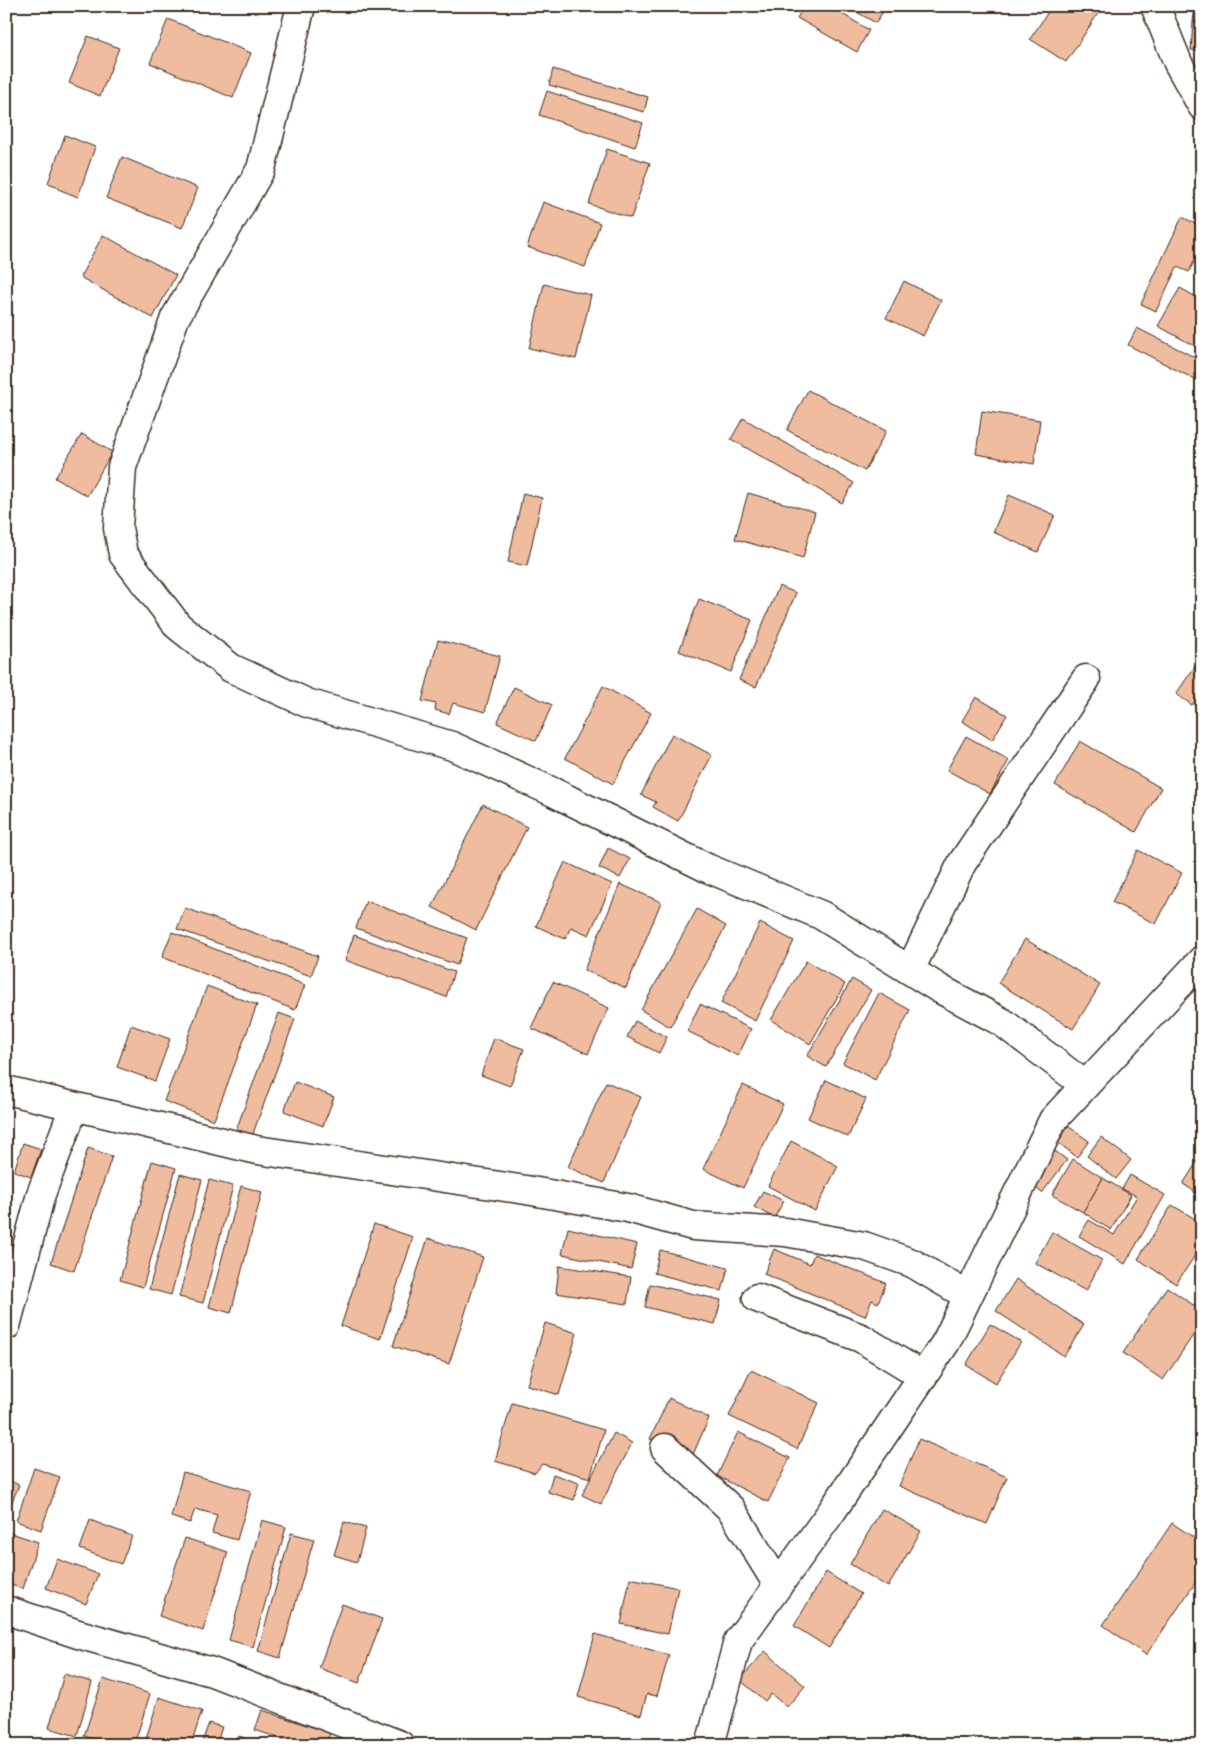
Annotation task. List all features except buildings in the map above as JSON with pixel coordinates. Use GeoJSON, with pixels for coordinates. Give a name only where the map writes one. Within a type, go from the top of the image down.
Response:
{"type":"FeatureCollection","features":[{"type":"Feature","properties":{"kind":"street"},"geometry":{"type":"LineString","coordinates":[[301,6],[261,169],[175,318],[122,467],[118,528],[123,554],[178,626],[231,668],[307,703],[452,746],[553,792],[707,868],[821,916],[940,989],[1002,1022],[1085,1085]]}},
{"type":"Feature","properties":{"kind":"street"},"geometry":{"type":"LineString","coordinates":[[1155,6],[1178,64],[1202,106]]}},
{"type":"Feature","properties":{"kind":"street"},"geometry":{"type":"LineString","coordinates":[[910,970],[962,863],[1086,679]]}},
{"type":"Feature","properties":{"kind":"street"},"geometry":{"type":"LineString","coordinates":[[710,1745],[738,1640],[832,1511],[946,1342],[1053,1120],[1202,960]]}},
{"type":"Feature","properties":{"kind":"street"},"geometry":{"type":"LineString","coordinates":[[6,1090],[257,1150],[526,1190],[628,1208],[693,1226],[785,1232],[864,1246],[912,1264],[968,1296]]}},
{"type":"Feature","properties":{"kind":"street"},"geometry":{"type":"LineString","coordinates":[[6,1326],[41,1194],[74,1107]]}},
{"type":"Feature","properties":{"kind":"street"},"geometry":{"type":"LineString","coordinates":[[757,1298],[861,1338],[923,1376]]}},
{"type":"Feature","properties":{"kind":"street"},"geometry":{"type":"LineString","coordinates":[[665,1448],[731,1509],[778,1585]]}},
{"type":"Feature","properties":{"kind":"street"},"geometry":{"type":"LineString","coordinates":[[6,1610],[78,1634],[212,1672],[400,1745]]}}]}
